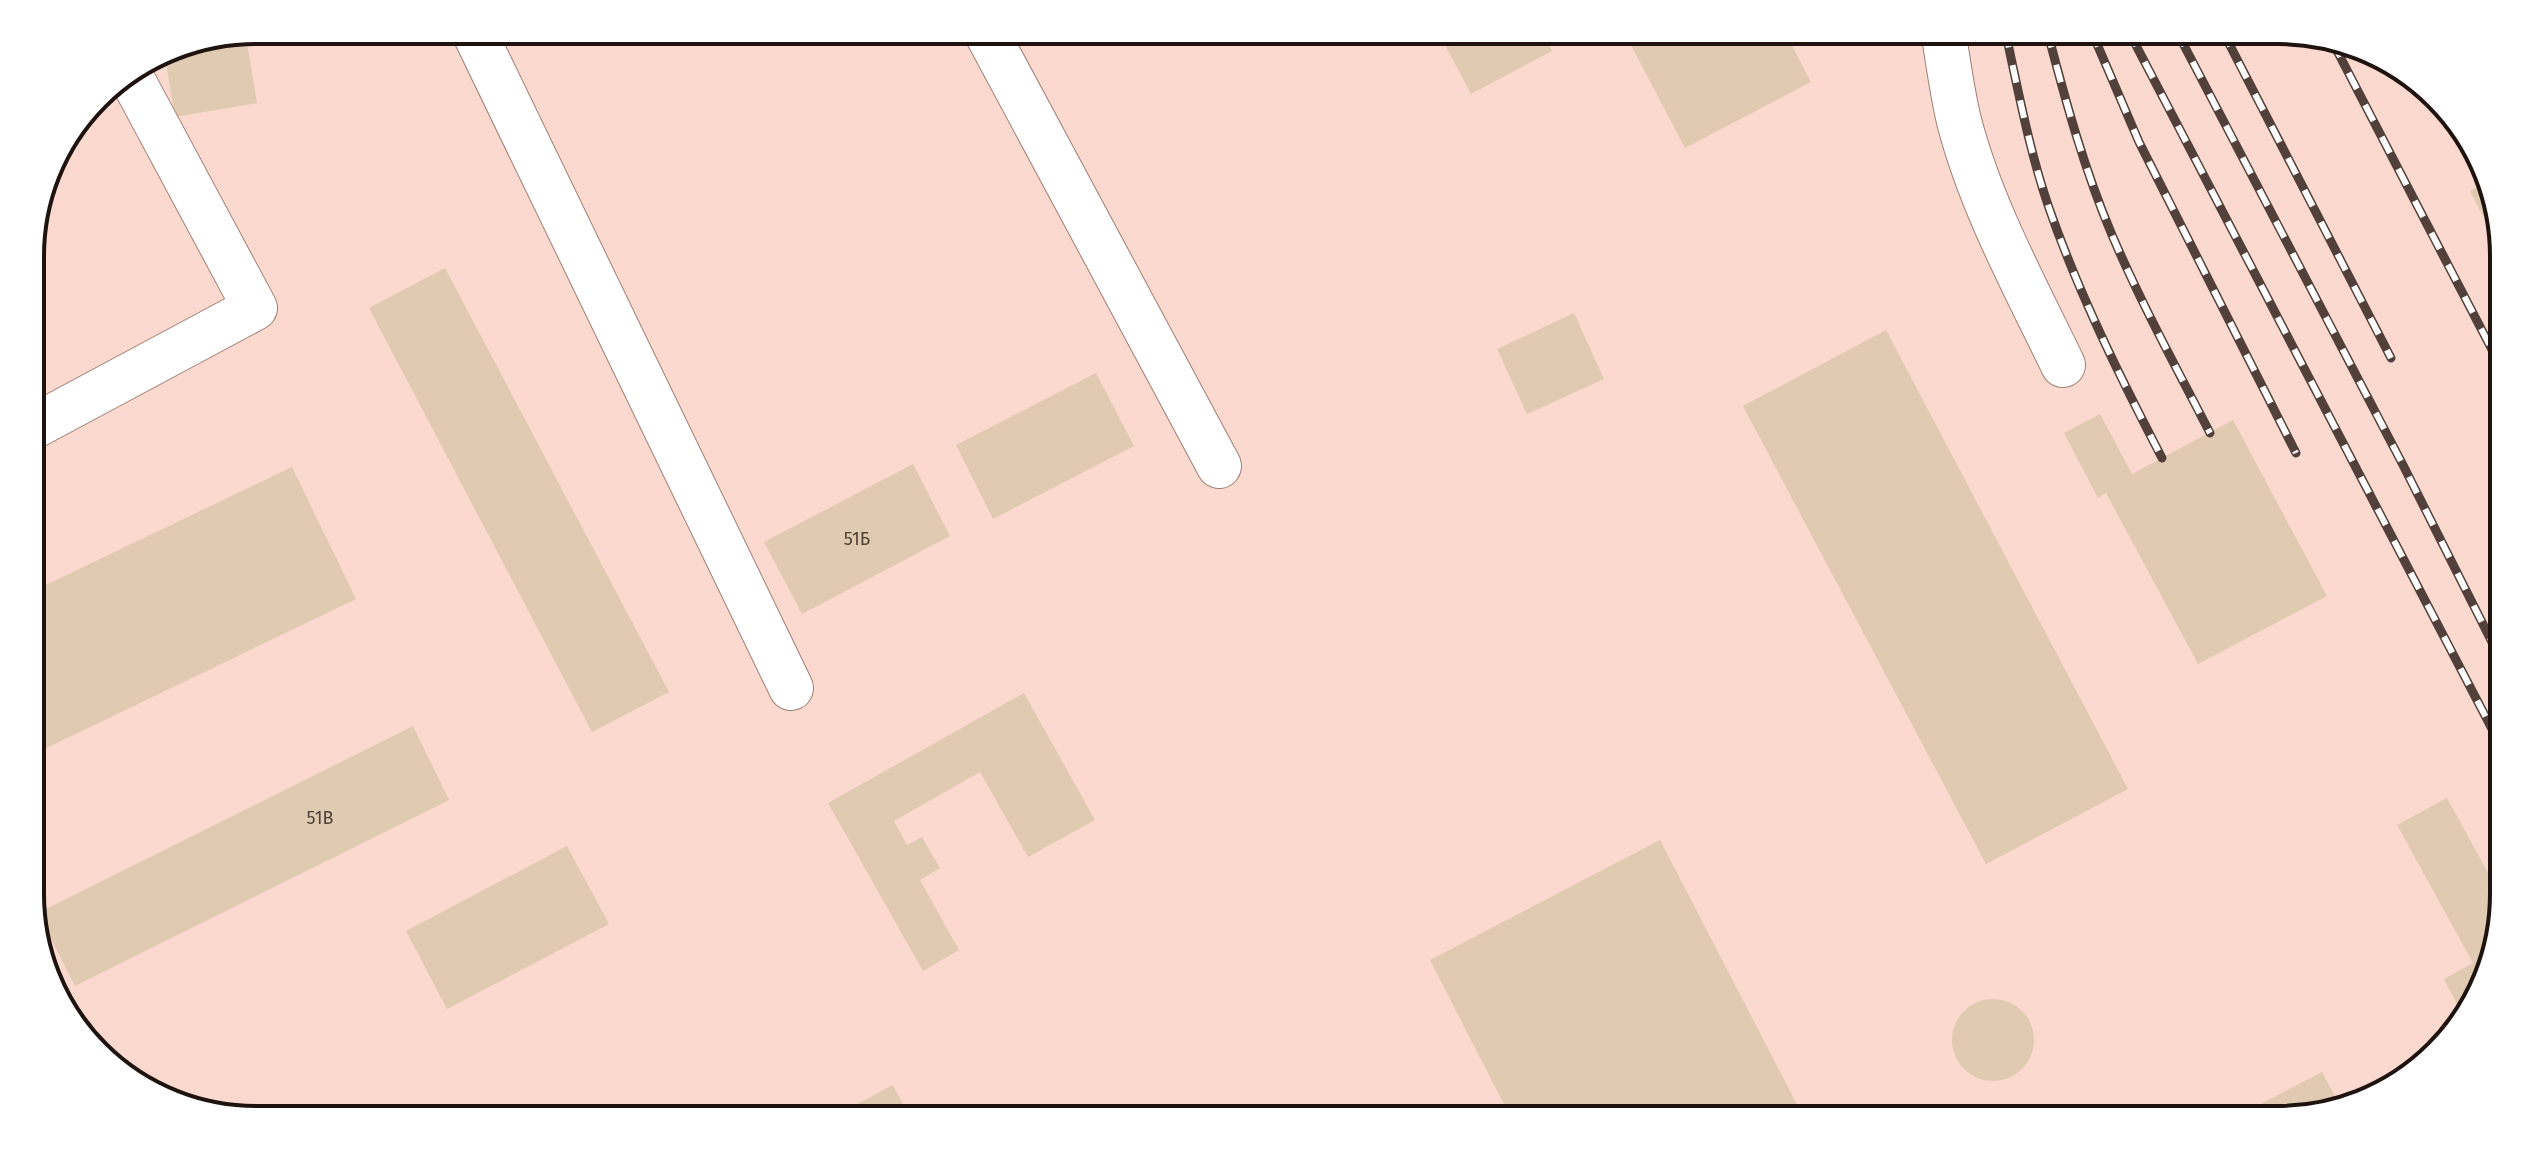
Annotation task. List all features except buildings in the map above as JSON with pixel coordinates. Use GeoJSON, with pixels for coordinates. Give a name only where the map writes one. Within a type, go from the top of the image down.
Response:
{"type":"FeatureCollection","features":[{"type":"Feature","properties":{"kind":"lane"},"geometry":{"type":"LineString","coordinates":[[480,44],[791,688]]}},
{"type":"Feature","properties":{"kind":"lane"},"geometry":{"type":"LineString","coordinates":[[993,44],[1219,466]]}},
{"type":"Feature","properties":{"kind":"lane"},"geometry":{"type":"LineString","coordinates":[[1945,44],[1959,121],[1974,165],[1996,224],[2063,365]]}},
{"type":"Feature","properties":{"kind":"lane"},"geometry":{"type":"LineString","coordinates":[[44,421],[255,308],[134,83]]}},
{"type":"Feature","properties":{"kind":"railway"},"geometry":{"type":"LineString","coordinates":[[2008,44],[2024,119],[2049,208],[2101,335],[2162,458]]}},
{"type":"Feature","properties":{"kind":"railway"},"geometry":{"type":"LineString","coordinates":[[2051,44],[2076,134],[2112,235],[2210,433]]}},
{"type":"Feature","properties":{"kind":"railway"},"geometry":{"type":"LineString","coordinates":[[2097,44],[2139,142],[2296,453]]}},
{"type":"Feature","properties":{"kind":"railway"},"geometry":{"type":"LineString","coordinates":[[2135,44],[2490,725]]}},
{"type":"Feature","properties":{"kind":"railway"},"geometry":{"type":"LineString","coordinates":[[2183,44],[2490,638]]}},
{"type":"Feature","properties":{"kind":"railway"},"geometry":{"type":"LineString","coordinates":[[2229,44],[2391,358]]}},
{"type":"Feature","properties":{"kind":"railway"},"geometry":{"type":"LineString","coordinates":[[2338,53],[2490,346]]}}]}
